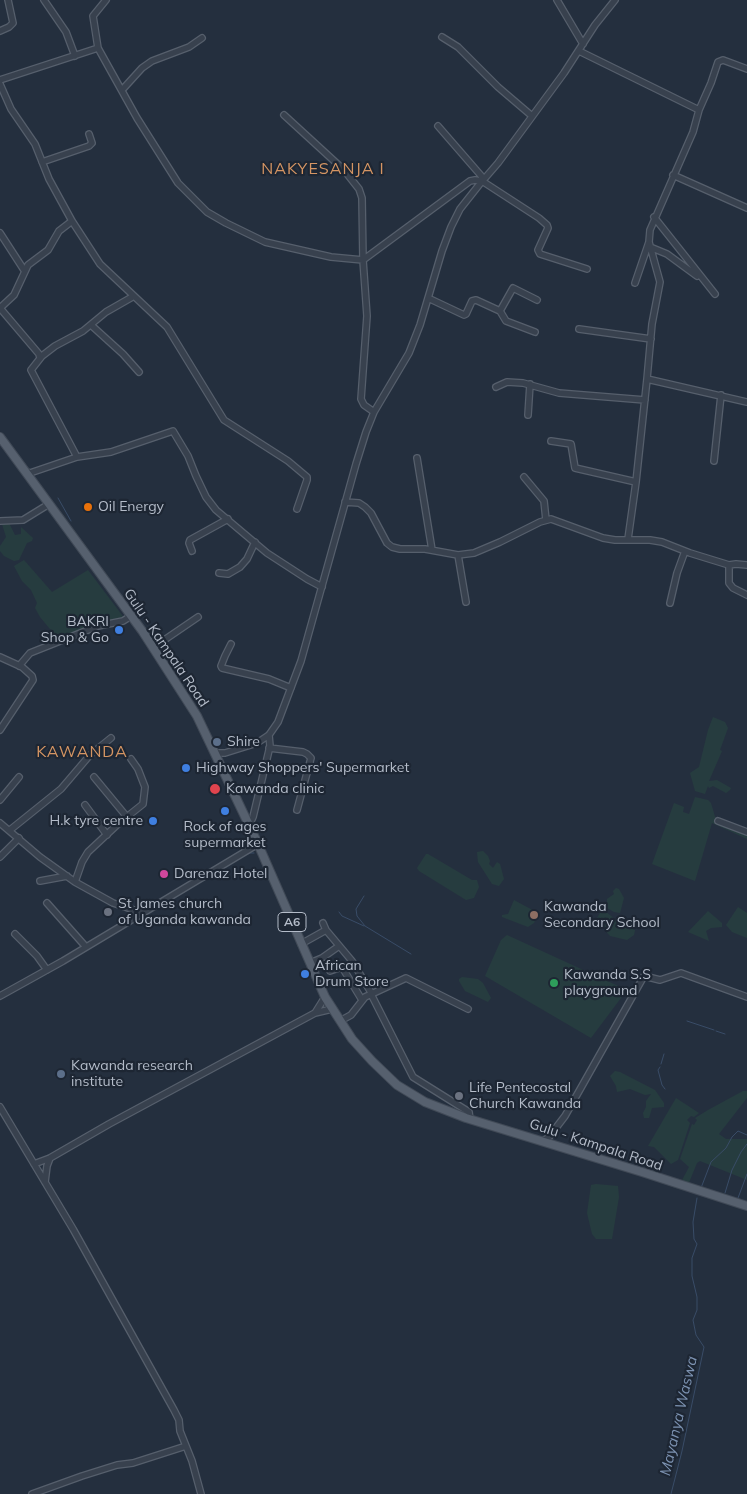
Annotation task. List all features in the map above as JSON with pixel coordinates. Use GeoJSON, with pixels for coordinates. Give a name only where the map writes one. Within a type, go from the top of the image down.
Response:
{"type":"FeatureCollection","features":[{"type":"Feature","properties":{"kind":"main road","name":"Gulu - Kampala Road"},"geometry":{"type":"LineString","coordinates":[[0,437],[154,648],[197,716],[258,844],[325,997],[352,1039],[372,1061],[397,1085],[425,1102],[470,1119],[747,1206]]}},
{"type":"Feature","properties":{"kind":"street"},"geometry":{"type":"LineString","coordinates":[[0,31],[11,26],[13,23],[8,0]]}},
{"type":"Feature","properties":{"kind":"street"},"geometry":{"type":"LineString","coordinates":[[44,0],[66,32],[75,56]]}},
{"type":"Feature","properties":{"kind":"street"},"geometry":{"type":"LineString","coordinates":[[106,0],[93,16],[98,48],[122,90],[178,183],[207,212],[244,233],[265,242],[331,257],[363,260],[470,181],[483,180]]}},
{"type":"Feature","properties":{"kind":"street"},"geometry":{"type":"LineString","coordinates":[[557,0],[583,44]]}},
{"type":"Feature","properties":{"kind":"street"},"geometry":{"type":"LineString","coordinates":[[215,753],[225,753],[249,746],[269,735],[278,722],[292,688],[356,464],[374,412],[409,353],[451,227],[460,210],[498,163],[579,51],[608,7],[615,0]]}},
{"type":"Feature","properties":{"kind":"street"},"geometry":{"type":"LineString","coordinates":[[442,37],[458,47],[498,87],[532,116]]}},
{"type":"Feature","properties":{"kind":"street"},"geometry":{"type":"LineString","coordinates":[[122,90],[142,68],[152,61],[189,47],[202,38]]}},
{"type":"Feature","properties":{"kind":"street"},"geometry":{"type":"LineString","coordinates":[[0,80],[98,48]]}},
{"type":"Feature","properties":{"kind":"street"},"geometry":{"type":"LineString","coordinates":[[579,51],[699,110]]}},
{"type":"Feature","properties":{"kind":"street"},"geometry":{"type":"LineString","coordinates":[[628,540],[651,339],[660,282],[650,244],[650,230],[654,217],[693,132],[699,110],[712,83],[718,62],[724,60],[747,69]]}},
{"type":"Feature","properties":{"kind":"street"},"geometry":{"type":"LineString","coordinates":[[0,84],[10,109],[31,138],[48,179],[100,264],[167,327],[224,420],[288,461],[306,476],[307,480],[296,509]]}},
{"type":"Feature","properties":{"kind":"street"},"geometry":{"type":"LineString","coordinates":[[284,115],[344,170],[358,189],[362,198],[363,260],[367,316],[361,399],[364,405],[374,412]]}},
{"type":"Feature","properties":{"kind":"street"},"geometry":{"type":"LineString","coordinates":[[438,126],[483,180],[547,225],[548,228],[538,250],[540,254],[587,269]]}},
{"type":"Feature","properties":{"kind":"street"},"geometry":{"type":"LineString","coordinates":[[42,162],[89,146],[92,143],[89,134]]}},
{"type":"Feature","properties":{"kind":"street"},"geometry":{"type":"LineString","coordinates":[[673,175],[747,208]]}},
{"type":"Feature","properties":{"kind":"street"},"geometry":{"type":"LineString","coordinates":[[650,244],[687,267],[715,294],[654,217]]}},
{"type":"Feature","properties":{"kind":"street"},"geometry":{"type":"LineString","coordinates":[[40,358],[39,354],[0,308],[14,295],[24,270],[31,262],[48,250],[59,231],[72,221]]}},
{"type":"Feature","properties":{"kind":"street"},"geometry":{"type":"LineString","coordinates":[[0,233],[24,270]]}},
{"type":"Feature","properties":{"kind":"street"},"geometry":{"type":"LineString","coordinates":[[635,283],[650,244]]}},
{"type":"Feature","properties":{"kind":"street"},"geometry":{"type":"LineString","coordinates":[[500,311],[513,288],[537,300]]}},
{"type":"Feature","properties":{"kind":"street"},"geometry":{"type":"LineString","coordinates":[[77,457],[31,370],[40,358],[56,346],[84,331],[106,312],[134,296]]}},
{"type":"Feature","properties":{"kind":"street"},"geometry":{"type":"LineString","coordinates":[[428,298],[464,315],[474,300],[500,311],[506,322],[535,332]]}},
{"type":"Feature","properties":{"kind":"street"},"geometry":{"type":"LineString","coordinates":[[91,324],[139,372]]}},
{"type":"Feature","properties":{"kind":"street"},"geometry":{"type":"LineString","coordinates":[[579,328],[651,339]]}},
{"type":"Feature","properties":{"kind":"street"},"geometry":{"type":"LineString","coordinates":[[647,379],[747,402]]}},
{"type":"Feature","properties":{"kind":"street"},"geometry":{"type":"LineString","coordinates":[[496,387],[507,382],[530,384],[559,392],[645,400]]}},
{"type":"Feature","properties":{"kind":"street"},"geometry":{"type":"LineString","coordinates":[[528,415],[530,384]]}},
{"type":"Feature","properties":{"kind":"street"},"geometry":{"type":"LineString","coordinates":[[714,461],[721,395]]}},
{"type":"Feature","properties":{"kind":"street"},"geometry":{"type":"LineString","coordinates":[[27,472],[30,473],[77,457],[111,452],[173,431],[188,456],[206,497],[216,510],[283,563],[322,587]]}},
{"type":"Feature","properties":{"kind":"street"},"geometry":{"type":"LineString","coordinates":[[551,440],[571,444],[575,468],[636,482]]}},
{"type":"Feature","properties":{"kind":"street"},"geometry":{"type":"LineString","coordinates":[[417,458],[432,550]]}},
{"type":"Feature","properties":{"kind":"street"},"geometry":{"type":"LineString","coordinates":[[524,477],[544,502],[546,520]]}},
{"type":"Feature","properties":{"kind":"street"},"geometry":{"type":"LineString","coordinates":[[345,502],[359,503],[365,507],[371,513],[384,539],[392,547],[400,549],[432,550],[458,555],[474,553],[551,519],[603,538],[662,542],[729,565],[747,564]]}},
{"type":"Feature","properties":{"kind":"street"},"geometry":{"type":"LineString","coordinates":[[0,521],[24,520],[49,504]]}},
{"type":"Feature","properties":{"kind":"street"},"geometry":{"type":"LineString","coordinates":[[192,551],[189,543],[190,540],[228,519]]}},
{"type":"Feature","properties":{"kind":"street"},"geometry":{"type":"LineString","coordinates":[[219,573],[228,574],[240,567],[247,559],[255,542]]}},
{"type":"Feature","properties":{"kind":"street"},"geometry":{"type":"LineString","coordinates":[[670,603],[677,573],[685,551]]}},
{"type":"Feature","properties":{"kind":"street"},"geometry":{"type":"LineString","coordinates":[[458,555],[466,602]]}},
{"type":"Feature","properties":{"kind":"street"},"geometry":{"type":"LineString","coordinates":[[729,565],[729,583],[733,588],[747,595]]}},
{"type":"Feature","properties":{"kind":"street"},"geometry":{"type":"LineString","coordinates":[[19,666],[30,653],[98,626],[123,621],[131,616]]}},
{"type":"Feature","properties":{"kind":"street"},"geometry":{"type":"LineString","coordinates":[[154,648],[198,617]]}},
{"type":"Feature","properties":{"kind":"street"},"geometry":{"type":"LineString","coordinates":[[231,644],[224,656],[222,668],[270,679],[292,688]]}},
{"type":"Feature","properties":{"kind":"street"},"geometry":{"type":"LineString","coordinates":[[0,657],[19,666],[32,676],[33,680],[0,730]]}},
{"type":"Feature","properties":{"kind":"street"},"geometry":{"type":"LineString","coordinates":[[249,826],[253,818],[269,748],[269,735]]}},
{"type":"Feature","properties":{"kind":"street"},"geometry":{"type":"LineString","coordinates":[[10,830],[61,789],[90,755],[111,738]]}},
{"type":"Feature","properties":{"kind":"street"},"geometry":{"type":"LineString","coordinates":[[269,748],[303,752],[311,758],[297,810]]}},
{"type":"Feature","properties":{"kind":"street"},"geometry":{"type":"LineString","coordinates":[[76,882],[84,857],[106,835],[141,807],[145,787],[131,759]]}},
{"type":"Feature","properties":{"kind":"street"},"geometry":{"type":"LineString","coordinates":[[0,800],[19,777]]}},
{"type":"Feature","properties":{"kind":"street"},"geometry":{"type":"LineString","coordinates":[[94,777],[128,816]]}},
{"type":"Feature","properties":{"kind":"street"},"geometry":{"type":"LineString","coordinates":[[86,805],[106,835]]}},
{"type":"Feature","properties":{"kind":"street"},"geometry":{"type":"LineString","coordinates":[[718,821],[747,832]]}},
{"type":"Feature","properties":{"kind":"street"},"geometry":{"type":"LineString","coordinates":[[0,823],[40,857],[76,882],[113,903],[143,913]]}},
{"type":"Feature","properties":{"kind":"street"},"geometry":{"type":"LineString","coordinates":[[0,858],[19,838]]}},
{"type":"Feature","properties":{"kind":"street"},"geometry":{"type":"LineString","coordinates":[[0,996],[258,844]]}},
{"type":"Feature","properties":{"kind":"street"},"geometry":{"type":"LineString","coordinates":[[40,882],[67,876]]}},
{"type":"Feature","properties":{"kind":"street"},"geometry":{"type":"LineString","coordinates":[[47,903],[86,947]]}},
{"type":"Feature","properties":{"kind":"street"},"geometry":{"type":"LineString","coordinates":[[323,923],[326,930],[352,961],[372,994],[413,1078],[469,1112],[470,1119]]}},
{"type":"Feature","properties":{"kind":"street"},"geometry":{"type":"LineString","coordinates":[[301,944],[326,930]]}},
{"type":"Feature","properties":{"kind":"street"},"geometry":{"type":"LineString","coordinates":[[14,934],[37,956],[47,970]]}},
{"type":"Feature","properties":{"kind":"street"},"geometry":{"type":"LineString","coordinates":[[310,963],[322,958],[339,946]]}},
{"type":"Feature","properties":{"kind":"street"},"geometry":{"type":"LineString","coordinates":[[330,971],[342,967],[362,1000]]}},
{"type":"Feature","properties":{"kind":"street"},"geometry":{"type":"LineString","coordinates":[[543,1141],[549,1137],[565,1116],[644,976],[656,980],[681,973],[747,997]]}},
{"type":"Feature","properties":{"kind":"street"},"geometry":{"type":"LineString","coordinates":[[340,1022],[351,1015],[362,1000],[406,978],[468,1009]]}},
{"type":"Feature","properties":{"kind":"street"},"geometry":{"type":"LineString","coordinates":[[316,1013],[325,997]]}},
{"type":"Feature","properties":{"kind":"street"},"geometry":{"type":"LineString","coordinates":[[34,1164],[50,1158],[109,1124],[316,1013],[332,1009]]}},
{"type":"Feature","properties":{"kind":"street"},"geometry":{"type":"LineString","coordinates":[[0,1107],[73,1229],[174,1410],[179,1420],[180,1431],[201,1494]]}},
{"type":"Feature","properties":{"kind":"street"},"geometry":{"type":"LineString","coordinates":[[45,1182],[50,1158]]}},
{"type":"Feature","properties":{"kind":"street"},"geometry":{"type":"LineString","coordinates":[[32,1494],[99,1471],[133,1463],[186,1446]]}},
{"type":"Feature","properties":{"kind":"green space"},"geometry":{"type":"Polygon","coordinates":[[[9,523],[15,535],[21,534],[21,527],[33,538],[32,541],[27,543],[19,560],[14,561],[4,556],[0,551],[0,546],[6,537],[2,524],[9,523]]]}},
{"type":"Feature","properties":{"kind":"green space"},"geometry":{"type":"Polygon","coordinates":[[[24,560],[52,592],[88,570],[125,619],[59,640],[40,617],[35,608],[37,603],[31,590],[22,581],[14,566],[24,560]]]}},
{"type":"Feature","properties":{"kind":"green space"},"geometry":{"type":"Polygon","coordinates":[[[713,717],[725,722],[728,728],[720,750],[722,751],[709,781],[717,780],[731,788],[726,793],[713,786],[709,788],[708,786],[705,794],[695,791],[690,773],[699,767],[713,717]]]}},
{"type":"Feature","properties":{"kind":"green space"},"geometry":{"type":"Polygon","coordinates":[[[695,797],[708,800],[711,803],[716,820],[747,834],[747,839],[712,823],[695,881],[652,864],[674,803],[684,807],[683,812],[689,814],[695,797]]]}},
{"type":"Feature","properties":{"kind":"green space"},"geometry":{"type":"Polygon","coordinates":[[[483,851],[488,856],[489,864],[493,868],[497,862],[500,864],[504,879],[499,886],[492,884],[478,862],[477,852],[483,851]]]}},
{"type":"Feature","properties":{"kind":"green space"},"geometry":{"type":"Polygon","coordinates":[[[426,854],[472,880],[477,880],[479,887],[474,898],[466,900],[419,871],[417,868],[426,854]]]}},
{"type":"Feature","properties":{"kind":"green space"},"geometry":{"type":"Polygon","coordinates":[[[616,888],[619,889],[624,898],[620,913],[607,908],[607,899],[614,894],[613,891],[616,888]]]}},
{"type":"Feature","properties":{"kind":"green space"},"geometry":{"type":"Polygon","coordinates":[[[514,900],[538,913],[534,923],[528,927],[502,917],[502,915],[508,914],[514,900]]]}},
{"type":"Feature","properties":{"kind":"green space"},"geometry":{"type":"Polygon","coordinates":[[[738,907],[747,913],[747,938],[732,932],[726,925],[738,907]]]}},
{"type":"Feature","properties":{"kind":"green space"},"geometry":{"type":"Polygon","coordinates":[[[601,911],[605,911],[621,924],[635,930],[634,935],[627,940],[610,936],[596,920],[601,911]]]}},
{"type":"Feature","properties":{"kind":"green space"},"geometry":{"type":"Polygon","coordinates":[[[708,911],[722,923],[722,927],[711,928],[706,931],[709,941],[688,932],[708,911]]]}},
{"type":"Feature","properties":{"kind":"green space","name":"Kawanda S.S playground"},"geometry":{"type":"Polygon","coordinates":[[[507,935],[627,990],[591,1038],[485,976],[501,940],[507,935]]]}},
{"type":"Feature","properties":{"kind":"green space"},"geometry":{"type":"Polygon","coordinates":[[[462,977],[478,979],[483,983],[491,998],[488,1002],[465,991],[459,981],[462,977]]]}},
{"type":"Feature","properties":{"kind":"green space"},"geometry":{"type":"Polygon","coordinates":[[[615,1071],[655,1090],[664,1103],[664,1107],[652,1108],[649,1118],[644,1118],[643,1113],[646,1101],[651,1094],[645,1095],[630,1089],[617,1092],[610,1076],[615,1071]]]}},
{"type":"Feature","properties":{"kind":"green space"},"geometry":{"type":"Polygon","coordinates":[[[743,1091],[747,1091],[747,1098],[719,1134],[726,1139],[747,1139],[747,1180],[700,1161],[697,1163],[688,1185],[680,1184],[689,1167],[680,1159],[692,1124],[694,1125],[697,1120],[695,1118],[743,1091]]]}},
{"type":"Feature","properties":{"kind":"green space"},"geometry":{"type":"Polygon","coordinates":[[[676,1098],[699,1113],[687,1120],[690,1123],[678,1160],[671,1164],[654,1147],[648,1146],[676,1098]]]}},
{"type":"Feature","properties":{"kind":"green space"},"geometry":{"type":"Polygon","coordinates":[[[591,1185],[618,1186],[619,1197],[612,1239],[596,1239],[592,1234],[587,1213],[591,1185]]]}},
{"type":"Feature","properties":{"kind":"waterway"},"geometry":{"type":"LineString","coordinates":[[58,498],[71,521]]}},
{"type":"Feature","properties":{"kind":"waterway"},"geometry":{"type":"LineString","coordinates":[[241,857],[254,853]]}},
{"type":"Feature","properties":{"kind":"waterway"},"geometry":{"type":"LineString","coordinates":[[364,896],[356,909],[357,916],[365,926],[411,954]]}},
{"type":"Feature","properties":{"kind":"waterway"},"geometry":{"type":"LineString","coordinates":[[339,912],[342,916],[364,926]]}},
{"type":"Feature","properties":{"kind":"waterway"},"geometry":{"type":"LineString","coordinates":[[687,1021],[714,1030]]}},
{"type":"Feature","properties":{"kind":"waterway"},"geometry":{"type":"LineString","coordinates":[[716,1031],[725,1034]]}},
{"type":"Feature","properties":{"kind":"waterway"},"geometry":{"type":"LineString","coordinates":[[661,1064],[664,1054]]}},
{"type":"Feature","properties":{"kind":"waterway"},"geometry":{"type":"LineString","coordinates":[[660,1067],[658,1070],[665,1089]]}},
{"type":"Feature","properties":{"kind":"waterway","name":"Mayanya Waswa"},"geometry":{"type":"LineString","coordinates":[[701,1188],[711,1162],[726,1148],[732,1137],[738,1131],[747,1135]]}},
{"type":"Feature","properties":{"kind":"waterway","name":"Mayanya Waswa"},"geometry":{"type":"LineString","coordinates":[[725,1193],[732,1170],[747,1144]]}},
{"type":"Feature","properties":{"kind":"waterway"},"geometry":{"type":"LineString","coordinates":[[738,1198],[747,1174]]}},
{"type":"Feature","properties":{"kind":"waterway","name":"Mayanya Waswa"},"geometry":{"type":"LineString","coordinates":[[671,1494],[704,1347],[696,1335],[693,1320],[697,1310],[697,1297],[692,1276],[692,1258],[697,1244],[694,1239],[693,1222],[697,1198]]}},
{"type":"Feature","properties":{"kind":"place","name":"Oil Energy"},"geometry":{"type":"Point","coordinates":[88,507]}},
{"type":"Feature","properties":{"kind":"place","name":"BAKRI Shop & Go"},"geometry":{"type":"Point","coordinates":[119,630]}},
{"type":"Feature","properties":{"kind":"place","name":"Shire"},"geometry":{"type":"Point","coordinates":[217,742]}},
{"type":"Feature","properties":{"kind":"place","name":"Highway Shoppers' Supermarket"},"geometry":{"type":"Point","coordinates":[186,768]}},
{"type":"Feature","properties":{"kind":"place","name":"Kawanda clinic"},"geometry":{"type":"Point","coordinates":[215,789]}},
{"type":"Feature","properties":{"kind":"place","name":"Rock of ages supermarket"},"geometry":{"type":"Point","coordinates":[225,811]}},
{"type":"Feature","properties":{"kind":"place","name":"H.k tyre centre"},"geometry":{"type":"Point","coordinates":[153,821]}},
{"type":"Feature","properties":{"kind":"place","name":"Darenaz Hotel"},"geometry":{"type":"Point","coordinates":[164,874]}},
{"type":"Feature","properties":{"kind":"place","name":"St James church of Uganda kawanda"},"geometry":{"type":"Point","coordinates":[108,912]}},
{"type":"Feature","properties":{"kind":"place","name":"Kawanda Secondary School"},"geometry":{"type":"Point","coordinates":[534,915]}},
{"type":"Feature","properties":{"kind":"place","name":"African Drum Store"},"geometry":{"type":"Point","coordinates":[305,974]}},
{"type":"Feature","properties":{"kind":"place","name":"Kawanda S.S playground"},"geometry":{"type":"Point","coordinates":[554,983]}},
{"type":"Feature","properties":{"kind":"place","name":"Kawanda research institute"},"geometry":{"type":"Point","coordinates":[61,1074]}},
{"type":"Feature","properties":{"kind":"place","name":"Life Pentecostal Church Kawanda"},"geometry":{"type":"Point","coordinates":[459,1096]}},
{"type":"Feature","properties":{"kind":"district","name":"NAKYESANJA I"},"geometry":{"type":"Point","coordinates":[323,169]}},
{"type":"Feature","properties":{"kind":"district","name":"KAWANDA"},"geometry":{"type":"Point","coordinates":[82,752]}}]}
